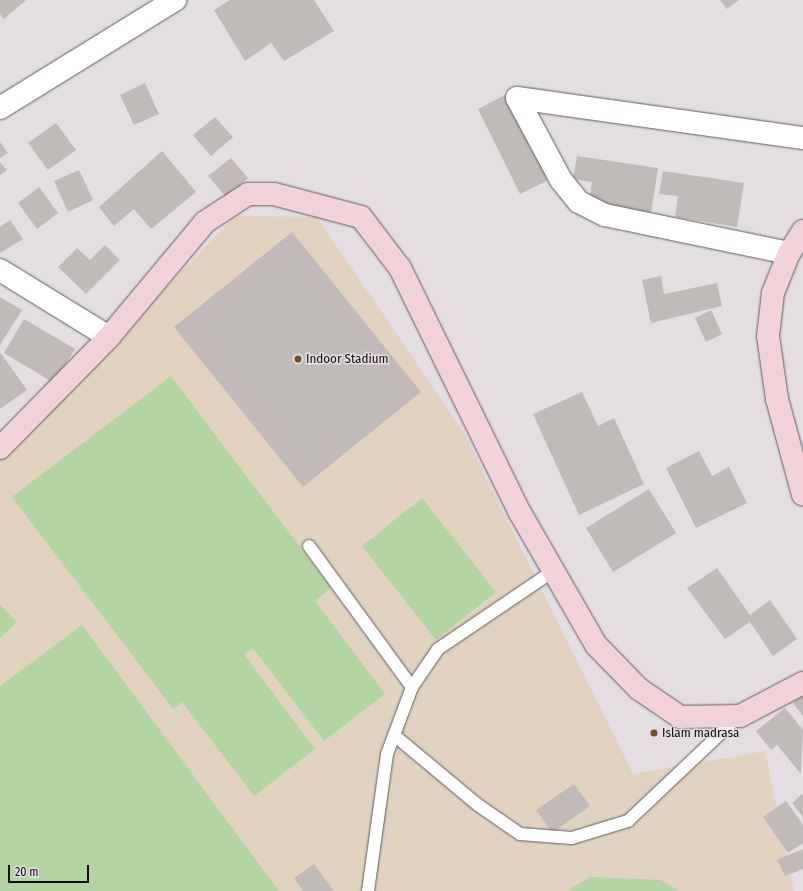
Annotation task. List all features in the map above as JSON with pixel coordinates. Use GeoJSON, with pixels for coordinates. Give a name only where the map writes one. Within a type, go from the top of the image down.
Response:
{"type":"FeatureCollection","features":[{"type":"Feature","properties":{"kind":"street"},"geometry":{"type":"LineString","coordinates":[[0,108],[175,0]]}},
{"type":"Feature","properties":{"kind":"street"},"geometry":{"type":"LineString","coordinates":[[789,253],[604,214],[579,202],[561,180],[517,98],[803,138]]}},
{"type":"Feature","properties":{"kind":"street"},"geometry":{"type":"LineString","coordinates":[[0,448],[109,337],[205,222],[248,194],[274,194],[361,217],[400,268],[553,571],[596,645],[639,689],[680,717],[740,716],[803,682]]}},
{"type":"Feature","properties":{"kind":"street"},"geometry":{"type":"LineString","coordinates":[[803,231],[789,253],[773,293],[768,336],[777,399],[803,495]]}},
{"type":"Feature","properties":{"kind":"street"},"geometry":{"type":"LineString","coordinates":[[0,270],[109,337]]}},
{"type":"Feature","properties":{"kind":"lane"},"geometry":{"type":"LineString","coordinates":[[309,546],[412,687]]}},
{"type":"Feature","properties":{"kind":"lane"},"geometry":{"type":"LineString","coordinates":[[368,891],[387,754],[412,687],[438,649],[553,571]]}},
{"type":"Feature","properties":{"kind":"lane"},"geometry":{"type":"LineString","coordinates":[[394,735],[478,805],[520,834],[572,838],[628,821],[740,716]]}},
{"type":"Feature","properties":{"kind":"shaded area"},"geometry":{"type":"Polygon","coordinates":[[[235,216],[317,217],[464,433],[633,774],[765,751],[794,891],[0,891],[0,458],[235,216]]]}},
{"type":"Feature","properties":{"kind":"green space"},"geometry":{"type":"Polygon","coordinates":[[[171,376],[331,588],[315,601],[385,694],[324,741],[253,648],[244,654],[315,749],[254,796],[182,702],[173,709],[12,497],[171,376]]]}},
{"type":"Feature","properties":{"kind":"green space"},"geometry":{"type":"Polygon","coordinates":[[[422,498],[496,592],[436,640],[362,546],[422,498]]]}},
{"type":"Feature","properties":{"kind":"green space"},"geometry":{"type":"Polygon","coordinates":[[[0,605],[17,622],[0,638],[0,605]]]}},
{"type":"Feature","properties":{"kind":"green space"},"geometry":{"type":"Polygon","coordinates":[[[82,625],[279,891],[0,891],[0,686],[82,625]]]}},
{"type":"Feature","properties":{"kind":"green space"},"geometry":{"type":"Polygon","coordinates":[[[590,877],[661,880],[679,891],[567,891],[590,877]]]}},
{"type":"Feature","properties":{"kind":"building"},"geometry":{"type":"Polygon","coordinates":[[[0,0],[26,0],[4,19],[0,14],[0,0]]]}},
{"type":"Feature","properties":{"kind":"building"},"geometry":{"type":"Polygon","coordinates":[[[230,0],[314,0],[334,31],[284,61],[271,43],[245,61],[214,10],[230,0]]]}},
{"type":"Feature","properties":{"kind":"building"},"geometry":{"type":"Polygon","coordinates":[[[720,0],[739,0],[727,9],[720,0]]]}},
{"type":"Feature","properties":{"kind":"building"},"geometry":{"type":"Polygon","coordinates":[[[145,83],[159,114],[134,125],[120,95],[145,83]]]}},
{"type":"Feature","properties":{"kind":"building"},"geometry":{"type":"Polygon","coordinates":[[[507,94],[549,180],[520,194],[478,109],[507,94]]]}},
{"type":"Feature","properties":{"kind":"building"},"geometry":{"type":"Polygon","coordinates":[[[215,117],[233,137],[211,156],[193,135],[215,117]]]}},
{"type":"Feature","properties":{"kind":"building"},"geometry":{"type":"Polygon","coordinates":[[[56,123],[76,150],[48,170],[28,143],[56,123]]]}},
{"type":"Feature","properties":{"kind":"building"},"geometry":{"type":"Polygon","coordinates":[[[0,142],[8,153],[0,158],[0,142]]]}},
{"type":"Feature","properties":{"kind":"building"},"geometry":{"type":"Polygon","coordinates":[[[162,151],[196,192],[151,229],[134,209],[114,226],[99,207],[162,151]]]}},
{"type":"Feature","properties":{"kind":"building"},"geometry":{"type":"Polygon","coordinates":[[[577,156],[658,168],[651,213],[589,203],[592,182],[573,179],[577,156]]]}},
{"type":"Feature","properties":{"kind":"building"},"geometry":{"type":"Polygon","coordinates":[[[231,158],[248,178],[226,197],[208,176],[231,158]]]}},
{"type":"Feature","properties":{"kind":"building"},"geometry":{"type":"Polygon","coordinates":[[[0,162],[7,170],[0,175],[0,162]]]}},
{"type":"Feature","properties":{"kind":"building"},"geometry":{"type":"Polygon","coordinates":[[[79,170],[93,200],[68,212],[54,181],[79,170]]]}},
{"type":"Feature","properties":{"kind":"building"},"geometry":{"type":"Polygon","coordinates":[[[663,171],[744,183],[737,227],[675,217],[678,196],[659,194],[663,171]]]}},
{"type":"Feature","properties":{"kind":"building"},"geometry":{"type":"Polygon","coordinates":[[[39,187],[58,213],[37,229],[18,203],[39,187]]]}},
{"type":"Feature","properties":{"kind":"building"},"geometry":{"type":"Polygon","coordinates":[[[10,220],[23,239],[0,253],[0,227],[10,220]]]}},
{"type":"Feature","properties":{"kind":"building","name":"Indoor Stadium"},"geometry":{"type":"Polygon","coordinates":[[[292,232],[421,392],[303,487],[174,327],[292,232]]]}},
{"type":"Feature","properties":{"kind":"building"},"geometry":{"type":"Polygon","coordinates":[[[105,245],[120,260],[86,294],[58,267],[77,248],[90,260],[105,245]]]}},
{"type":"Feature","properties":{"kind":"building"},"geometry":{"type":"Polygon","coordinates":[[[661,276],[664,294],[717,283],[722,306],[651,323],[642,280],[661,276]]]}},
{"type":"Feature","properties":{"kind":"building"},"geometry":{"type":"Polygon","coordinates":[[[0,297],[22,310],[0,345],[0,297]]]}},
{"type":"Feature","properties":{"kind":"building"},"geometry":{"type":"Polygon","coordinates":[[[711,310],[722,334],[706,342],[695,318],[711,310]]]}},
{"type":"Feature","properties":{"kind":"building"},"geometry":{"type":"Polygon","coordinates":[[[24,319],[75,349],[54,383],[4,353],[24,319]]]}},
{"type":"Feature","properties":{"kind":"building"},"geometry":{"type":"Polygon","coordinates":[[[0,352],[27,390],[0,409],[0,352]]]}},
{"type":"Feature","properties":{"kind":"building"},"geometry":{"type":"Polygon","coordinates":[[[582,392],[598,426],[614,418],[644,484],[579,515],[533,414],[582,392]]]}},
{"type":"Feature","properties":{"kind":"building"},"geometry":{"type":"Polygon","coordinates":[[[699,451],[712,476],[729,467],[747,503],[696,528],[666,468],[699,451]]]}},
{"type":"Feature","properties":{"kind":"building"},"geometry":{"type":"Polygon","coordinates":[[[649,489],[676,533],[613,572],[586,528],[649,489]]]}},
{"type":"Feature","properties":{"kind":"building"},"geometry":{"type":"Polygon","coordinates":[[[717,568],[750,615],[770,600],[797,639],[773,656],[750,622],[725,639],[687,588],[717,568]]]}},
{"type":"Feature","properties":{"kind":"building"},"geometry":{"type":"Polygon","coordinates":[[[803,694],[803,716],[793,703],[803,694]]]}},
{"type":"Feature","properties":{"kind":"building"},"geometry":{"type":"Polygon","coordinates":[[[785,708],[803,730],[801,774],[777,745],[771,750],[756,731],[785,708]]]}},
{"type":"Feature","properties":{"kind":"building"},"geometry":{"type":"Polygon","coordinates":[[[574,784],[590,806],[552,833],[536,810],[574,784]]]}},
{"type":"Feature","properties":{"kind":"building"},"geometry":{"type":"Polygon","coordinates":[[[802,794],[803,795],[803,817],[792,803],[802,794]]]}},
{"type":"Feature","properties":{"kind":"building"},"geometry":{"type":"Polygon","coordinates":[[[786,801],[803,825],[803,843],[788,853],[763,817],[786,801]]]}},
{"type":"Feature","properties":{"kind":"building"},"geometry":{"type":"Polygon","coordinates":[[[803,849],[803,869],[785,876],[777,860],[803,849]]]}},
{"type":"Feature","properties":{"kind":"building"},"geometry":{"type":"Polygon","coordinates":[[[314,864],[334,891],[303,891],[294,878],[314,864]]]}},
{"type":"Feature","properties":{"kind":"place","name":"Indoor Stadium"},"geometry":{"type":"Point","coordinates":[298,359]}},
{"type":"Feature","properties":{"kind":"place","name":"Islam madrasa"},"geometry":{"type":"Point","coordinates":[654,733]}}]}
